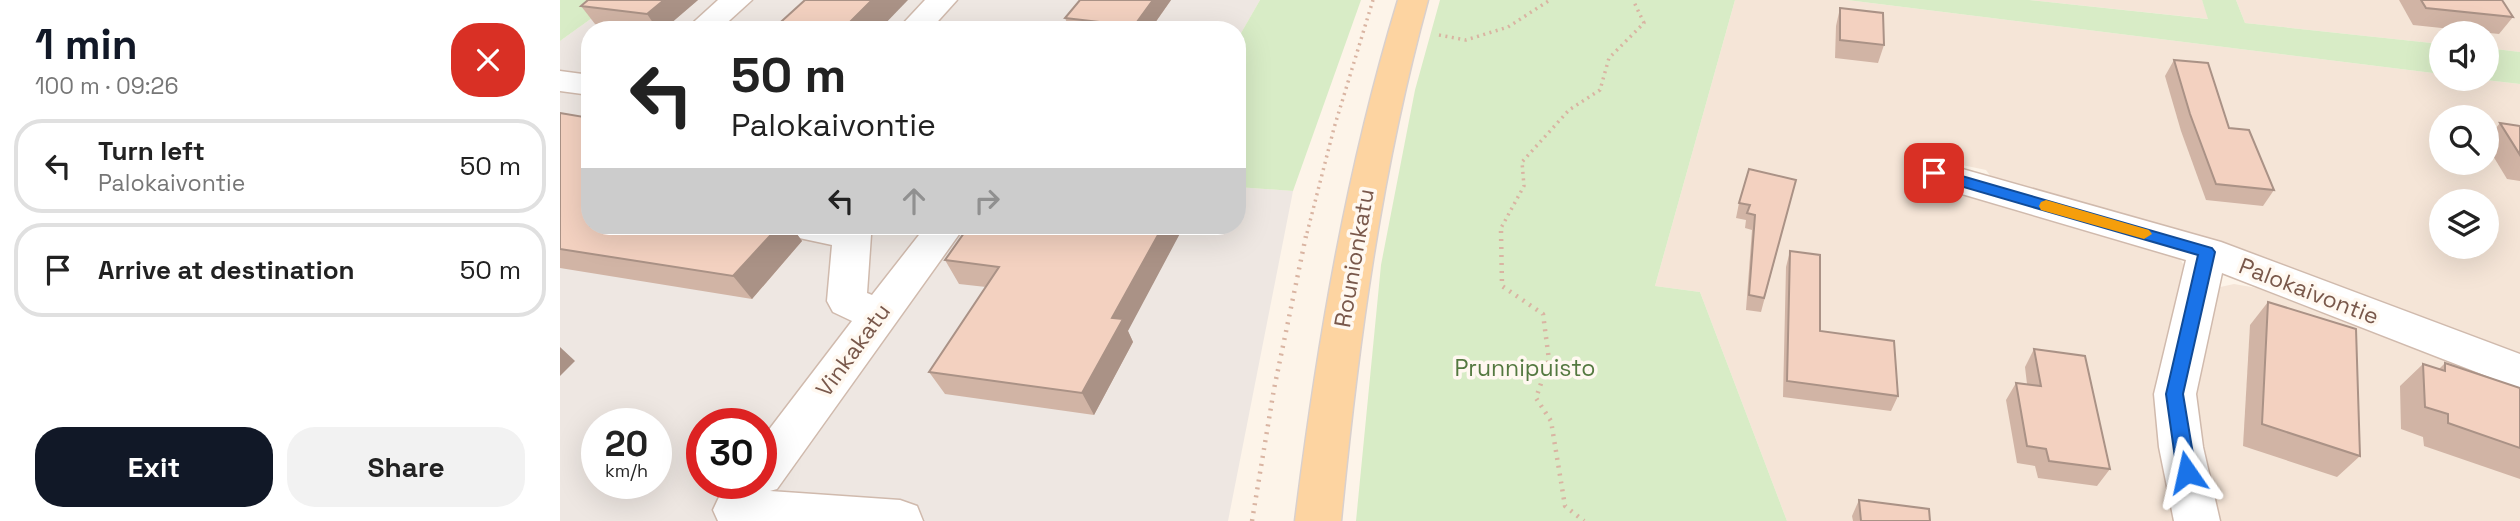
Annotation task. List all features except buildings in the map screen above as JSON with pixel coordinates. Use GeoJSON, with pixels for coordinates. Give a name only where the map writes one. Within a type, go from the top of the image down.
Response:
{"type":"FeatureCollection","features":[{"type":"Feature","properties":{"kind":"main road","name":"Rounionkatu"},"geometry":{"type":"LineString","coordinates":[[1318,521],[1336,357],[1360,214],[1408,14]]}},
{"type":"Feature","properties":{"kind":"street"},"geometry":{"type":"LineString","coordinates":[[711,21],[737,0]]}},
{"type":"Feature","properties":{"kind":"street"},"geometry":{"type":"LineString","coordinates":[[921,21],[942,0]]}},
{"type":"Feature","properties":{"kind":"street"},"geometry":{"type":"LineString","coordinates":[[560,81],[581,84]]}},
{"type":"Feature","properties":{"kind":"street","name":"Palokaivontie"},"geometry":{"type":"LineString","coordinates":[[1934,173],[2207,252],[2520,372]]}},
{"type":"Feature","properties":{"kind":"street"},"geometry":{"type":"LineString","coordinates":[[852,235],[846,301],[879,316]]}},
{"type":"Feature","properties":{"kind":"street","name":"Vinkakatu"},"geometry":{"type":"LineString","coordinates":[[777,454],[939,235]]}},
{"type":"Feature","properties":{"kind":"street"},"geometry":{"type":"LineString","coordinates":[[2197,521],[2181,447],[2175,394],[2207,252]]}},
{"type":"Feature","properties":{"kind":"street"},"geometry":{"type":"LineString","coordinates":[[758,499],[900,521]]}},
{"type":"Feature","properties":{"kind":"path"},"geometry":{"type":"LineString","coordinates":[[1252,521],[1263,440],[1318,184],[1348,76],[1373,0]]}},
{"type":"Feature","properties":{"kind":"path"},"geometry":{"type":"LineString","coordinates":[[1408,14],[1466,40],[1508,27],[1550,0]]}},
{"type":"Feature","properties":{"kind":"path"},"geometry":{"type":"LineString","coordinates":[[1584,521],[1565,506],[1551,421],[1536,398],[1549,360],[1543,314],[1502,286],[1501,228],[1524,186],[1522,162],[1569,110],[1600,90],[1609,58],[1644,23],[1633,0]]}},
{"type":"Feature","properties":{"kind":"shaded area"},"geometry":{"type":"Polygon","coordinates":[[[617,0],[1260,0],[1246,24],[1246,21],[588,21],[617,0]]]}},
{"type":"Feature","properties":{"kind":"shaded area"},"geometry":{"type":"Polygon","coordinates":[[[1735,0],[1847,0],[2429,73],[2429,91],[2499,91],[2499,82],[2520,84],[2520,357],[1996,184],[1986,170],[1919,156],[1917,177],[2176,253],[2185,267],[2180,521],[1787,521],[1700,292],[1655,286],[1735,0]]]}},
{"type":"Feature","properties":{"kind":"shaded area"},"geometry":{"type":"Polygon","coordinates":[[[2029,0],[2202,0],[2209,19],[2029,0]]]}},
{"type":"Feature","properties":{"kind":"shaded area"},"geometry":{"type":"Polygon","coordinates":[[[2236,0],[2520,0],[2520,52],[2499,49],[2499,21],[2429,21],[2429,43],[2245,23],[2236,0]]]}},
{"type":"Feature","properties":{"kind":"shaded area"},"geometry":{"type":"Polygon","coordinates":[[[581,26],[581,235],[1246,235],[1246,188],[1293,191],[1228,521],[560,521],[560,41],[581,26]]]}},
{"type":"Feature","properties":{"kind":"shaded area"},"geometry":{"type":"Polygon","coordinates":[[[2234,284],[2257,288],[2520,389],[2520,521],[2216,521],[2199,445],[2194,396],[2216,288],[2234,284]]]}},
{"type":"Feature","properties":{"kind":"green space"},"geometry":{"type":"Polygon","coordinates":[[[560,0],[617,0],[588,21],[581,21],[581,26],[560,41],[560,0]]]}},
{"type":"Feature","properties":{"kind":"green space"},"geometry":{"type":"Polygon","coordinates":[[[1260,0],[1361,0],[1293,191],[1246,188],[1246,24],[1260,0]]]}},
{"type":"Feature","properties":{"kind":"green space","name":"Prunnipuisto"},"geometry":{"type":"Polygon","coordinates":[[[1440,0],[1735,0],[1655,286],[1700,292],[1787,521],[1356,521],[1381,265],[1415,90],[1440,0]]]}},
{"type":"Feature","properties":{"kind":"green space"},"geometry":{"type":"Polygon","coordinates":[[[1847,0],[2029,0],[2208,19],[2202,0],[2236,0],[2245,23],[2429,43],[2429,73],[1847,0]]]}},
{"type":"Feature","properties":{"kind":"green space"},"geometry":{"type":"Polygon","coordinates":[[[2499,49],[2520,52],[2520,84],[2499,82],[2499,49]]]}},
{"type":"Feature","properties":{"kind":"slow traffic"},"geometry":{"type":"LineString","coordinates":[[2046,206],[2144,234]]}},
{"type":"Feature","properties":{"kind":"route"},"geometry":{"type":"LineString","coordinates":[[1934,173],[2207,252],[2175,394],[2181,447],[2187,472]]}}]}
